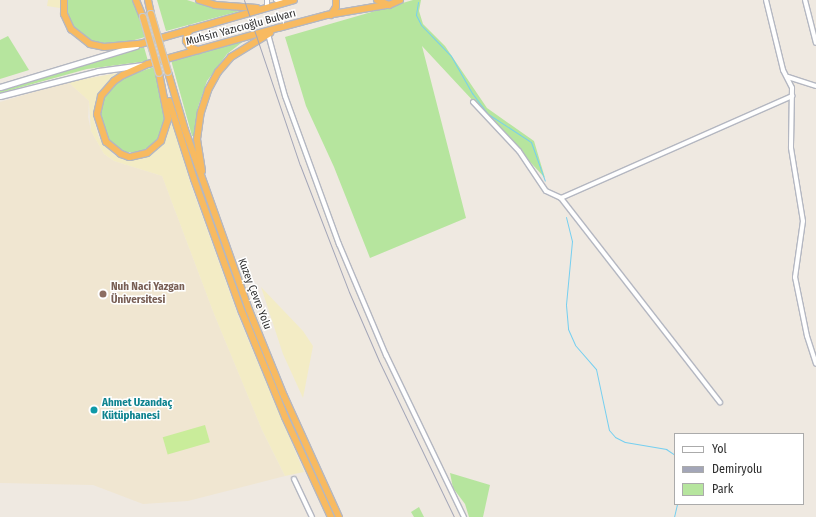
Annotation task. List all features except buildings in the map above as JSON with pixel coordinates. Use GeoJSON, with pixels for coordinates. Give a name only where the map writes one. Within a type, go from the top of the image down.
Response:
{"type":"FeatureCollection","features":[{"type":"Feature","properties":{"kind":"highway","name":"Muhsin Yazıcıoğlu Bulvarı"},"geometry":{"type":"LineString","coordinates":[[64,0],[64,14],[71,29],[90,44],[104,47],[140,44],[294,0]]}},
{"type":"Feature","properties":{"kind":"highway"},"geometry":{"type":"LineString","coordinates":[[136,0],[143,17]]}},
{"type":"Feature","properties":{"kind":"highway"},"geometry":{"type":"LineString","coordinates":[[140,0],[143,17],[159,73]]}},
{"type":"Feature","properties":{"kind":"highway","name":"Kuzey Çevre Yolu"},"geometry":{"type":"LineString","coordinates":[[148,0],[185,130],[223,240],[278,384],[339,517]]}},
{"type":"Feature","properties":{"kind":"highway"},"geometry":{"type":"LineString","coordinates":[[199,0],[240,8],[267,8]]}},
{"type":"Feature","properties":{"kind":"highway"},"geometry":{"type":"LineString","coordinates":[[332,15],[336,7],[336,0]]}},
{"type":"Feature","properties":{"kind":"highway"},"geometry":{"type":"LineString","coordinates":[[377,0],[386,5]]}},
{"type":"Feature","properties":{"kind":"highway","name":"Muhsin Yazıcıoğlu Bulvarı"},"geometry":{"type":"LineString","coordinates":[[159,73],[168,119],[164,136],[147,153],[129,157],[121,154],[112,149],[102,134],[98,105],[114,80],[148,64],[198,50],[278,28],[332,15],[386,5],[400,0]]}},
{"type":"Feature","properties":{"kind":"highway"},"geometry":{"type":"LineString","coordinates":[[223,240],[199,155],[197,139],[201,112],[208,90],[224,65],[238,51],[278,28]]}},
{"type":"Feature","properties":{"kind":"highway"},"geometry":{"type":"LineString","coordinates":[[192,29],[187,34],[186,41],[192,49],[198,50]]}},
{"type":"Feature","properties":{"kind":"highway","name":"Kuzey Çevre Yolu"},"geometry":{"type":"LineString","coordinates":[[159,73],[196,186],[242,312],[285,417],[331,517]]}},
{"type":"Feature","properties":{"kind":"street"},"geometry":{"type":"LineString","coordinates":[[267,0],[267,8]]}},
{"type":"Feature","properties":{"kind":"street"},"geometry":{"type":"LineString","coordinates":[[276,0],[285,3]]}},
{"type":"Feature","properties":{"kind":"street"},"geometry":{"type":"LineString","coordinates":[[766,0],[783,70],[788,77],[792,96],[791,154],[803,221],[795,277],[806,336],[816,364]]}},
{"type":"Feature","properties":{"kind":"street"},"geometry":{"type":"LineString","coordinates":[[805,0],[816,43]]}},
{"type":"Feature","properties":{"kind":"street"},"geometry":{"type":"LineString","coordinates":[[268,34],[288,103],[342,251],[386,355],[464,517]]}},
{"type":"Feature","properties":{"kind":"street"},"geometry":{"type":"LineString","coordinates":[[0,87],[140,44]]}},
{"type":"Feature","properties":{"kind":"street"},"geometry":{"type":"LineString","coordinates":[[0,96],[98,71],[148,64]]}},
{"type":"Feature","properties":{"kind":"street"},"geometry":{"type":"LineString","coordinates":[[788,77],[816,86]]}},
{"type":"Feature","properties":{"kind":"street"},"geometry":{"type":"LineString","coordinates":[[561,198],[792,96]]}},
{"type":"Feature","properties":{"kind":"street"},"geometry":{"type":"LineString","coordinates":[[473,102],[519,151],[546,191],[561,198],[720,402]]}},
{"type":"Feature","properties":{"kind":"street"},"geometry":{"type":"LineString","coordinates":[[294,479],[312,517]]}},
{"type":"Feature","properties":{"kind":"shaded area","name":"Nuh Naci Yazgan Üniversitesi"},"geometry":{"type":"Polygon","coordinates":[[[68,82],[89,101],[88,117],[91,131],[104,154],[114,161],[162,176],[214,314],[262,430],[285,476],[188,501],[143,504],[93,485],[0,483],[0,102],[68,82]]]}},
{"type":"Feature","properties":{"kind":"green space"},"geometry":{"type":"Polygon","coordinates":[[[65,0],[134,0],[145,37],[124,43],[102,44],[91,41],[73,27],[67,15],[65,0]]]}},
{"type":"Feature","properties":{"kind":"green space"},"geometry":{"type":"Polygon","coordinates":[[[157,0],[187,0],[206,6],[240,11],[166,31],[157,0]]]}},
{"type":"Feature","properties":{"kind":"green space"},"geometry":{"type":"Polygon","coordinates":[[[413,0],[421,0],[419,11],[423,24],[445,46],[487,108],[534,141],[545,178],[422,46],[466,218],[370,258],[334,167],[306,106],[285,37],[413,0]]]}},
{"type":"Feature","properties":{"kind":"green space"},"geometry":{"type":"Polygon","coordinates":[[[8,36],[29,70],[0,79],[0,40],[8,36]]]}},
{"type":"Feature","properties":{"kind":"green space"},"geometry":{"type":"Polygon","coordinates":[[[245,40],[227,54],[207,81],[198,107],[195,136],[192,136],[171,60],[245,40]]]}},
{"type":"Feature","properties":{"kind":"green space"},"geometry":{"type":"Polygon","coordinates":[[[144,47],[148,61],[87,69],[0,93],[0,90],[144,47]]]}},
{"type":"Feature","properties":{"kind":"green space"},"geometry":{"type":"Polygon","coordinates":[[[154,67],[165,115],[159,137],[149,147],[139,152],[122,152],[107,139],[100,115],[103,100],[109,89],[121,78],[154,67]]]}},
{"type":"Feature","properties":{"kind":"green space"},"geometry":{"type":"Polygon","coordinates":[[[205,425],[210,442],[168,454],[163,437],[205,425]]]}},
{"type":"Feature","properties":{"kind":"green space"},"geometry":{"type":"Polygon","coordinates":[[[450,473],[490,485],[483,517],[469,517],[465,504],[453,488],[450,473]]]}},
{"type":"Feature","properties":{"kind":"green space"},"geometry":{"type":"Polygon","coordinates":[[[419,507],[424,517],[414,517],[411,512],[419,507]]]}},
{"type":"Feature","properties":{"kind":"sand"},"geometry":{"type":"Polygon","coordinates":[[[48,0],[60,0],[60,8],[47,6],[48,0]]]}},
{"type":"Feature","properties":{"kind":"sand"},"geometry":{"type":"Polygon","coordinates":[[[123,72],[107,83],[95,103],[94,121],[99,138],[114,155],[126,160],[140,159],[152,154],[162,145],[172,123],[191,185],[239,318],[304,472],[285,476],[262,430],[214,314],[162,176],[114,161],[104,154],[91,131],[89,101],[68,82],[123,72]]]}},
{"type":"Feature","properties":{"kind":"sand"},"geometry":{"type":"Polygon","coordinates":[[[261,287],[303,331],[313,346],[303,398],[283,354],[261,287]]]}},
{"type":"Feature","properties":{"kind":"waterway"},"geometry":{"type":"LineString","coordinates":[[418,2],[416,15],[421,25],[451,56],[472,93],[488,114],[531,142],[545,181]]}},
{"type":"Feature","properties":{"kind":"waterway"},"geometry":{"type":"LineString","coordinates":[[566,217],[572,241],[566,305],[568,329],[575,345],[596,369],[609,430],[615,437],[625,442],[666,449],[674,454]]}},
{"type":"Feature","properties":{"kind":"waterway"},"geometry":{"type":"LineString","coordinates":[[674,517],[677,505]]}},
{"type":"Feature","properties":{"kind":"railway"},"geometry":{"type":"LineString","coordinates":[[244,0],[300,165],[349,292],[379,361],[454,517]]}},
{"type":"Feature","properties":{"kind":"place","name":"Nuh Naci Yazgan Üniversitesi"},"geometry":{"type":"Point","coordinates":[103,294]}},
{"type":"Feature","properties":{"kind":"place","name":"Ahmet Uzandaç Kütüphanesi"},"geometry":{"type":"Point","coordinates":[94,410]}}]}
